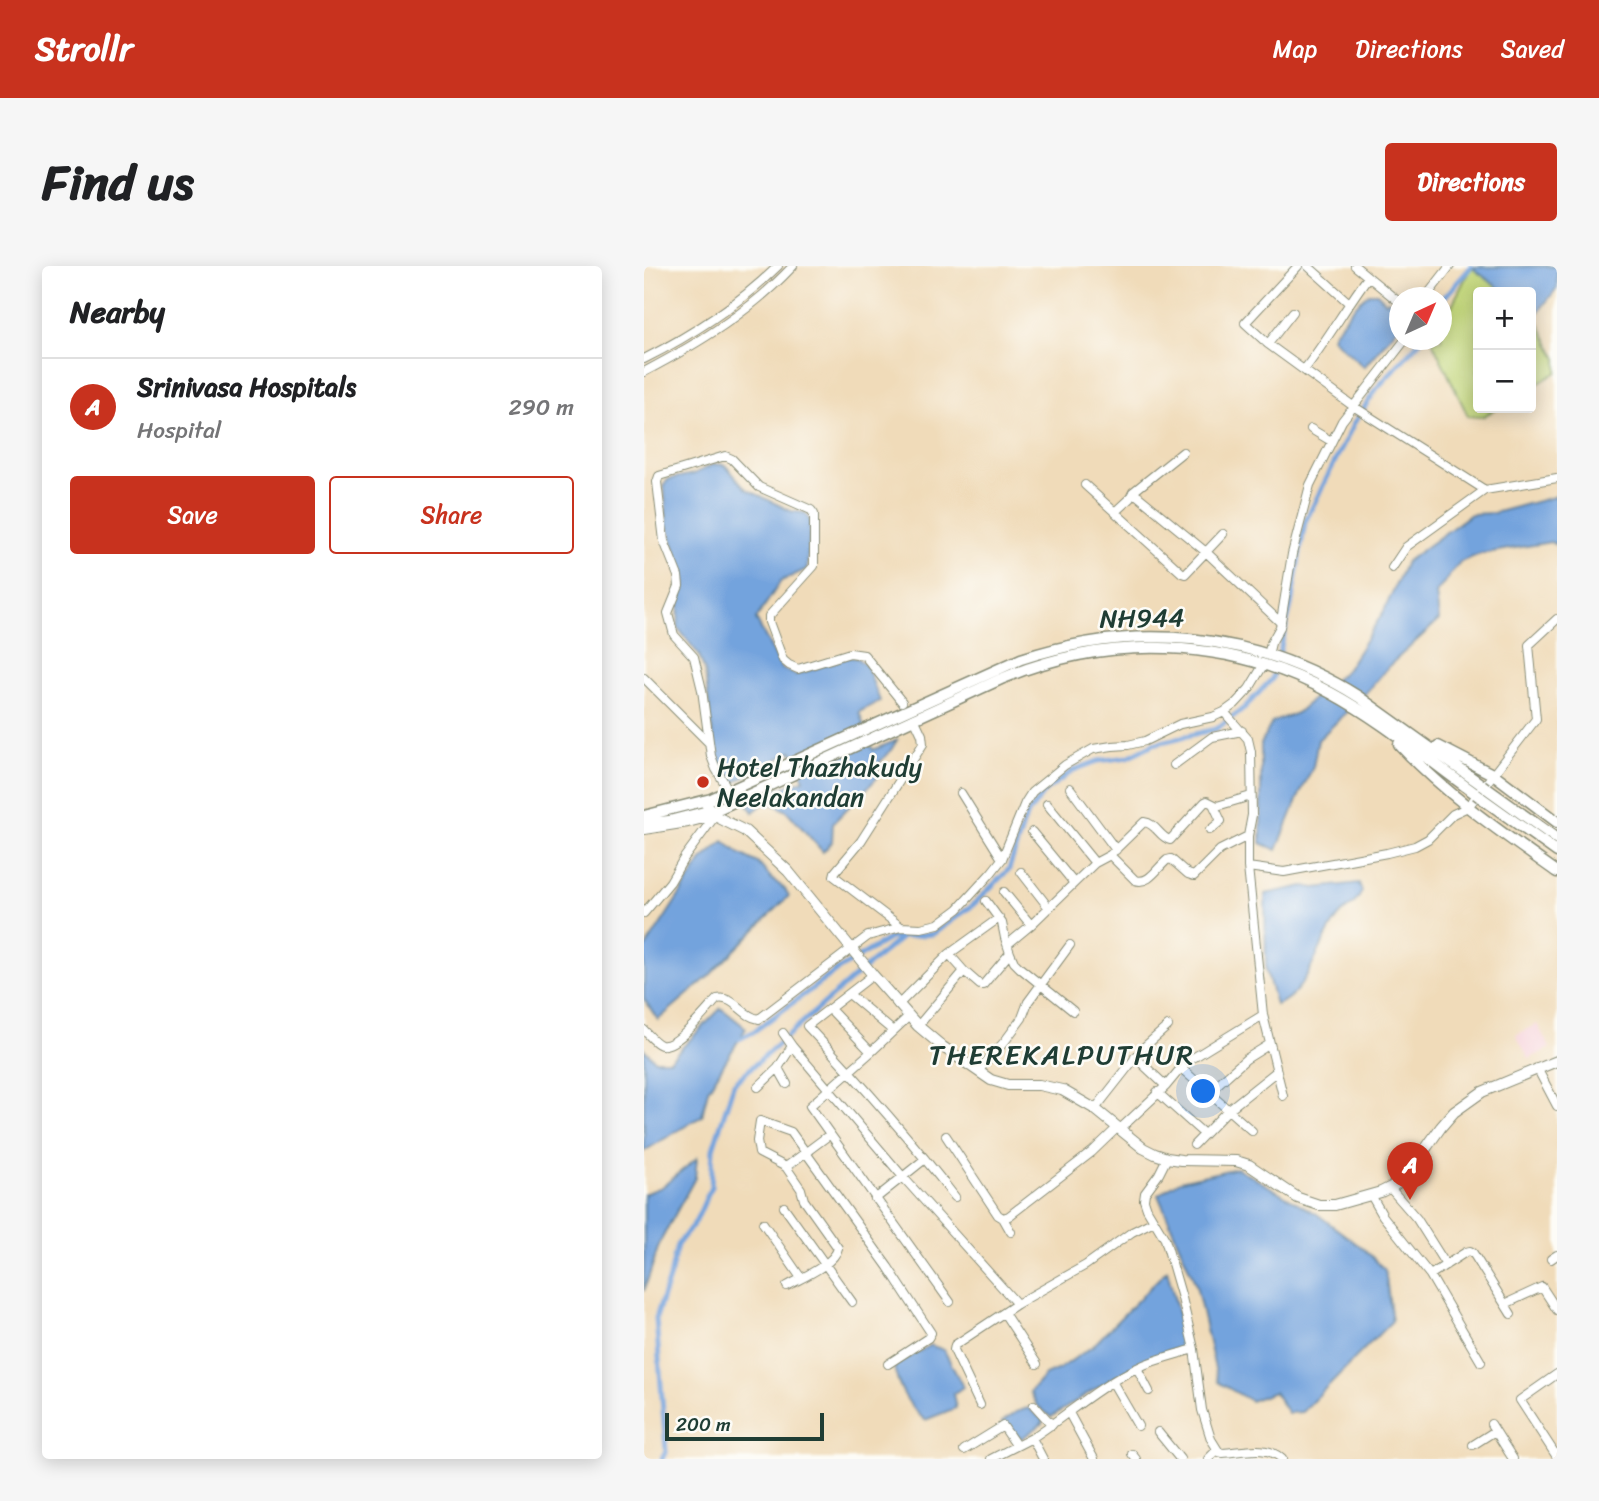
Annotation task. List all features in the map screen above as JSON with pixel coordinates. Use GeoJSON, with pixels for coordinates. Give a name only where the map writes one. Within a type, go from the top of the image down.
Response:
{"type":"FeatureCollection","features":[{"type":"Feature","properties":{"kind":"highway","name":"NH944"},"geometry":{"type":"LineString","coordinates":[[644,824],[669,821],[710,809],[1010,663],[1037,653],[1081,643],[1136,637],[1172,637],[1217,642],[1273,662],[1324,683],[1376,715],[1396,723],[1557,852]]}},
{"type":"Feature","properties":{"kind":"highway","name":"NH944"},"geometry":{"type":"LineString","coordinates":[[872,732],[914,718],[1035,665],[1095,652],[1134,647],[1174,648],[1273,662]]}},
{"type":"Feature","properties":{"kind":"highway","name":"NH944"},"geometry":{"type":"LineString","coordinates":[[1376,715],[1383,726],[1557,839]]}},
{"type":"Feature","properties":{"kind":"highway"},"geometry":{"type":"LineString","coordinates":[[1396,723],[1493,775],[1557,822]]}},
{"type":"Feature","properties":{"kind":"highway"},"geometry":{"type":"LineString","coordinates":[[1383,726],[1409,754],[1468,807],[1557,872]]}},
{"type":"Feature","properties":{"kind":"highway","name":"NH944"},"geometry":{"type":"LineString","coordinates":[[644,816],[710,809],[729,791],[795,767]]}},
{"type":"Feature","properties":{"kind":"main road"},"geometry":{"type":"LineString","coordinates":[[710,809],[745,831],[788,871],[898,1005],[918,1026],[978,1072],[1007,1085],[1039,1085],[1062,1090],[1095,1109],[1143,1147],[1167,1158],[1236,1161],[1249,1166],[1298,1198],[1319,1205],[1335,1205],[1390,1188],[1407,1175],[1454,1112],[1482,1092],[1557,1061]]}},
{"type":"Feature","properties":{"kind":"street"},"geometry":{"type":"LineString","coordinates":[[644,359],[714,320],[778,266]]}},
{"type":"Feature","properties":{"kind":"street"},"geometry":{"type":"LineString","coordinates":[[644,372],[691,347],[734,319],[793,266]]}},
{"type":"Feature","properties":{"kind":"street"},"geometry":{"type":"LineString","coordinates":[[1298,266],[1245,323],[1268,344],[1355,407],[1485,490]]}},
{"type":"Feature","properties":{"kind":"street"},"geometry":{"type":"LineString","coordinates":[[1308,266],[1349,303]]}},
{"type":"Feature","properties":{"kind":"street"},"geometry":{"type":"LineString","coordinates":[[1355,266],[1389,294]]}},
{"type":"Feature","properties":{"kind":"street"},"geometry":{"type":"LineString","coordinates":[[1434,287],[1450,266]]}},
{"type":"Feature","properties":{"kind":"street"},"geometry":{"type":"LineString","coordinates":[[1304,370],[1368,277]]}},
{"type":"Feature","properties":{"kind":"street"},"geometry":{"type":"LineString","coordinates":[[1268,344],[1293,312]]}},
{"type":"Feature","properties":{"kind":"street"},"geometry":{"type":"LineString","coordinates":[[644,1030],[655,1042],[668,1045],[681,1037],[721,998],[727,999],[748,1016],[758,1019],[868,936],[901,928],[922,928],[938,924],[958,909],[991,873],[1002,859],[1032,792],[1065,765],[1093,749],[1145,741],[1180,724],[1226,715],[1273,662],[1292,554],[1310,485],[1342,421],[1398,350]]}},
{"type":"Feature","properties":{"kind":"street"},"geometry":{"type":"LineString","coordinates":[[1311,429],[1331,441]]}},
{"type":"Feature","properties":{"kind":"street"},"geometry":{"type":"LineString","coordinates":[[1116,511],[1133,492],[1183,452]]}},
{"type":"Feature","properties":{"kind":"street"},"geometry":{"type":"LineString","coordinates":[[729,791],[711,756],[702,690],[694,657],[674,635],[668,613],[679,586],[678,576],[664,541],[657,482],[659,476],[725,456],[732,459],[759,487],[811,510],[814,514],[814,566],[769,616],[768,622],[783,660],[798,669],[850,653],[864,654],[902,702]]}},
{"type":"Feature","properties":{"kind":"street"},"geometry":{"type":"LineString","coordinates":[[1392,568],[1406,547],[1485,490],[1557,478]]}},
{"type":"Feature","properties":{"kind":"street"},"geometry":{"type":"LineString","coordinates":[[1085,485],[1182,573],[1185,574],[1223,534]]}},
{"type":"Feature","properties":{"kind":"street"},"geometry":{"type":"LineString","coordinates":[[1133,492],[1206,552],[1281,623]]}},
{"type":"Feature","properties":{"kind":"street"},"geometry":{"type":"LineString","coordinates":[[1248,867],[1284,872],[1415,846],[1428,839],[1453,814],[1468,807],[1536,719],[1529,645],[1557,619]]}},
{"type":"Feature","properties":{"kind":"street"},"geometry":{"type":"LineString","coordinates":[[644,678],[709,743]]}},
{"type":"Feature","properties":{"kind":"street"},"geometry":{"type":"LineString","coordinates":[[1226,715],[1248,738],[1251,752],[1252,815],[1248,836],[1248,867],[1263,1016],[1283,1096]]}},
{"type":"Feature","properties":{"kind":"street"},"geometry":{"type":"LineString","coordinates":[[901,928],[834,876],[861,841],[923,744],[914,718]]}},
{"type":"Feature","properties":{"kind":"street"},"geometry":{"type":"LineString","coordinates":[[1174,765],[1212,737],[1239,728]]}},
{"type":"Feature","properties":{"kind":"street"},"geometry":{"type":"LineString","coordinates":[[1070,788],[1113,852],[1135,880],[1140,882],[1171,859],[1194,876],[1220,850],[1248,836]]}},
{"type":"Feature","properties":{"kind":"street"},"geometry":{"type":"LineString","coordinates":[[961,793],[1002,859]]}},
{"type":"Feature","properties":{"kind":"street"},"geometry":{"type":"LineString","coordinates":[[1214,806],[1251,796]]}},
{"type":"Feature","properties":{"kind":"street"},"geometry":{"type":"LineString","coordinates":[[949,954],[964,971],[983,985],[1009,949],[1031,925],[1095,863],[1113,852],[1143,822],[1151,824],[1164,838],[1170,840],[1208,801],[1214,806],[1221,821],[1210,830]]}},
{"type":"Feature","properties":{"kind":"street"},"geometry":{"type":"LineString","coordinates":[[1047,804],[1095,863]]}},
{"type":"Feature","properties":{"kind":"street"},"geometry":{"type":"LineString","coordinates":[[644,830],[688,823],[710,809]]}},
{"type":"Feature","properties":{"kind":"street"},"geometry":{"type":"LineString","coordinates":[[644,912],[670,882],[710,809]]}},
{"type":"Feature","properties":{"kind":"street"},"geometry":{"type":"LineString","coordinates":[[1032,832],[1074,883]]}},
{"type":"Feature","properties":{"kind":"street"},"geometry":{"type":"LineString","coordinates":[[1021,872],[1049,908]]}},
{"type":"Feature","properties":{"kind":"street"},"geometry":{"type":"LineString","coordinates":[[1004,892],[1031,925]]}},
{"type":"Feature","properties":{"kind":"street"},"geometry":{"type":"LineString","coordinates":[[986,901],[999,918],[1014,962],[1073,1011]]}},
{"type":"Feature","properties":{"kind":"street"},"geometry":{"type":"LineString","coordinates":[[898,1005],[949,954],[999,918]]}},
{"type":"Feature","properties":{"kind":"street"},"geometry":{"type":"LineString","coordinates":[[978,1072],[1022,1018],[1028,1002],[1070,945]]}},
{"type":"Feature","properties":{"kind":"street"},"geometry":{"type":"LineString","coordinates":[[918,1026],[964,971]]}},
{"type":"Feature","properties":{"kind":"street"},"geometry":{"type":"LineString","coordinates":[[871,973],[849,994],[807,1026],[849,1071],[955,1197]]}},
{"type":"Feature","properties":{"kind":"street"},"geometry":{"type":"LineString","coordinates":[[849,994],[893,1031]]}},
{"type":"Feature","properties":{"kind":"street"},"geometry":{"type":"LineString","coordinates":[[830,1009],[871,1052]]}},
{"type":"Feature","properties":{"kind":"street"},"geometry":{"type":"LineString","coordinates":[[909,1016],[810,1106],[950,1302]]}},
{"type":"Feature","properties":{"kind":"street"},"geometry":{"type":"LineString","coordinates":[[1003,1218],[1093,1152],[1193,1058],[1263,1016]]}},
{"type":"Feature","properties":{"kind":"street"},"geometry":{"type":"LineString","coordinates":[[1095,1109],[1135,1057],[1168,1026]]}},
{"type":"Feature","properties":{"kind":"street"},"geometry":{"type":"LineString","coordinates":[[783,1033],[904,1177],[1017,1304]]}},
{"type":"Feature","properties":{"kind":"street"},"geometry":{"type":"LineString","coordinates":[[1209,1092],[1246,1059],[1270,1044]]}},
{"type":"Feature","properties":{"kind":"street"},"geometry":{"type":"LineString","coordinates":[[758,1087],[778,1068],[792,1046]]}},
{"type":"Feature","properties":{"kind":"street"},"geometry":{"type":"LineString","coordinates":[[1135,1057],[1166,1086]]}},
{"type":"Feature","properties":{"kind":"street"},"geometry":{"type":"LineString","coordinates":[[778,1068],[788,1084]]}},
{"type":"Feature","properties":{"kind":"street"},"geometry":{"type":"LineString","coordinates":[[1181,1068],[1252,1132]]}},
{"type":"Feature","properties":{"kind":"street"},"geometry":{"type":"LineString","coordinates":[[1537,1068],[1557,1106]]}},
{"type":"Feature","properties":{"kind":"street"},"geometry":{"type":"LineString","coordinates":[[1194,1146],[1228,1110],[1277,1071]]}},
{"type":"Feature","properties":{"kind":"street"},"geometry":{"type":"LineString","coordinates":[[1157,1092],[1204,1134]]}},
{"type":"Feature","properties":{"kind":"street"},"geometry":{"type":"LineString","coordinates":[[787,1286],[825,1264],[837,1254],[838,1248],[804,1199],[801,1189],[786,1167],[759,1153],[757,1141],[761,1121],[792,1132],[888,1267],[931,1333],[928,1338],[888,1364]]}},
{"type":"Feature","properties":{"kind":"street"},"geometry":{"type":"LineString","coordinates":[[786,1167],[830,1135]]}},
{"type":"Feature","properties":{"kind":"street"},"geometry":{"type":"LineString","coordinates":[[946,1136],[1011,1232]]}},
{"type":"Feature","properties":{"kind":"street"},"geometry":{"type":"LineString","coordinates":[[1167,1158],[1145,1193],[1144,1200],[1165,1239],[1182,1298],[1208,1430],[1217,1450],[1223,1453],[1264,1450],[1282,1459]]}},
{"type":"Feature","properties":{"kind":"street"},"geometry":{"type":"LineString","coordinates":[[875,1199],[925,1159]]}},
{"type":"Feature","properties":{"kind":"street"},"geometry":{"type":"LineString","coordinates":[[1390,1188],[1417,1219],[1446,1265]]}},
{"type":"Feature","properties":{"kind":"street"},"geometry":{"type":"LineString","coordinates":[[1371,1195],[1383,1216],[1430,1275],[1481,1362]]}},
{"type":"Feature","properties":{"kind":"street"},"geometry":{"type":"LineString","coordinates":[[784,1207],[852,1302]]}},
{"type":"Feature","properties":{"kind":"street"},"geometry":{"type":"LineString","coordinates":[[980,1405],[954,1347],[959,1340],[1154,1222]]}},
{"type":"Feature","properties":{"kind":"street"},"geometry":{"type":"LineString","coordinates":[[763,1223],[801,1278]]}},
{"type":"Feature","properties":{"kind":"street"},"geometry":{"type":"LineString","coordinates":[[1430,1275],[1466,1251],[1472,1252],[1511,1314]]}},
{"type":"Feature","properties":{"kind":"street"},"geometry":{"type":"LineString","coordinates":[[1505,1304],[1542,1287],[1557,1310]]}},
{"type":"Feature","properties":{"kind":"street"},"geometry":{"type":"LineString","coordinates":[[1004,1313],[1037,1364]]}},
{"type":"Feature","properties":{"kind":"street"},"geometry":{"type":"LineString","coordinates":[[991,1459],[1032,1438],[1137,1368],[1194,1349]]}},
{"type":"Feature","properties":{"kind":"street"},"geometry":{"type":"LineString","coordinates":[[1137,1368],[1149,1391]]}},
{"type":"Feature","properties":{"kind":"street"},"geometry":{"type":"LineString","coordinates":[[1557,1374],[1520,1400],[1557,1457]]}},
{"type":"Feature","properties":{"kind":"street"},"geometry":{"type":"LineString","coordinates":[[1113,1383],[1138,1426]]}},
{"type":"Feature","properties":{"kind":"street"},"geometry":{"type":"LineString","coordinates":[[1034,1405],[1052,1425]]}},
{"type":"Feature","properties":{"kind":"street"},"geometry":{"type":"LineString","coordinates":[[1069,1413],[1094,1459]]}},
{"type":"Feature","properties":{"kind":"street"},"geometry":{"type":"LineString","coordinates":[[964,1450],[1003,1426],[1016,1446]]}},
{"type":"Feature","properties":{"kind":"street"},"geometry":{"type":"LineString","coordinates":[[1473,1445],[1493,1427],[1513,1459]]}},
{"type":"Feature","properties":{"kind":"street"},"geometry":{"type":"LineString","coordinates":[[1158,1432],[1180,1459]]}},
{"type":"Feature","properties":{"kind":"street"},"geometry":{"type":"LineString","coordinates":[[1032,1438],[1043,1459]]}},
{"type":"Feature","properties":{"kind":"street"},"geometry":{"type":"LineString","coordinates":[[1208,1459],[1217,1450]]}},
{"type":"Feature","properties":{"kind":"shaded area"},"geometry":{"type":"Polygon","coordinates":[[[1537,1024],[1550,1048],[1529,1059],[1516,1035],[1537,1024]]]}},
{"type":"Feature","properties":{"kind":"green space"},"geometry":{"type":"Polygon","coordinates":[[[1471,267],[1497,287],[1473,287],[1473,413],[1489,413],[1482,417],[1468,416],[1436,350],[1452,350],[1452,305],[1471,267]]]}},
{"type":"Feature","properties":{"kind":"green space"},"geometry":{"type":"Polygon","coordinates":[[[1536,318],[1557,359],[1557,372],[1536,385],[1536,318]]]}},
{"type":"Feature","properties":{"kind":"water"},"geometry":{"type":"Polygon","coordinates":[[[1557,266],[1557,288],[1536,315],[1536,287],[1497,287],[1471,267],[1557,266]]]}},
{"type":"Feature","properties":{"kind":"water"},"geometry":{"type":"Polygon","coordinates":[[[1369,293],[1377,293],[1386,302],[1389,301],[1389,338],[1364,367],[1332,338],[1354,307],[1369,293]]]}},
{"type":"Feature","properties":{"kind":"water"},"geometry":{"type":"Polygon","coordinates":[[[714,464],[725,465],[746,489],[791,511],[805,513],[810,521],[807,569],[781,581],[756,619],[782,669],[796,675],[848,657],[857,658],[867,667],[880,701],[859,712],[873,750],[897,740],[879,763],[877,778],[833,823],[832,842],[823,852],[787,811],[767,801],[753,812],[748,805],[775,790],[804,780],[792,751],[734,783],[716,762],[705,672],[699,655],[678,628],[679,602],[686,583],[667,525],[664,484],[669,479],[694,474],[714,464]]]}},
{"type":"Feature","properties":{"kind":"water"},"geometry":{"type":"Polygon","coordinates":[[[1557,496],[1557,545],[1551,542],[1480,554],[1460,562],[1436,593],[1439,620],[1390,665],[1318,740],[1313,767],[1277,850],[1261,843],[1261,744],[1272,722],[1297,713],[1347,669],[1384,611],[1406,562],[1471,514],[1494,513],[1557,496]]]}},
{"type":"Feature","properties":{"kind":"water"},"geometry":{"type":"Polygon","coordinates":[[[724,841],[740,854],[758,863],[789,896],[708,977],[658,1020],[644,999],[644,950],[703,859],[724,841]]]}},
{"type":"Feature","properties":{"kind":"water"},"geometry":{"type":"Polygon","coordinates":[[[1359,883],[1362,892],[1331,927],[1297,990],[1276,1005],[1266,970],[1265,894],[1304,886],[1315,888],[1359,883]]]}},
{"type":"Feature","properties":{"kind":"water"},"geometry":{"type":"Polygon","coordinates":[[[721,1008],[746,1028],[708,1090],[702,1116],[644,1151],[644,1049],[655,1060],[670,1060],[721,1008]]]}},
{"type":"Feature","properties":{"kind":"water"},"geometry":{"type":"Polygon","coordinates":[[[697,1158],[695,1178],[660,1242],[644,1291],[644,1194],[662,1187],[697,1158]]]}},
{"type":"Feature","properties":{"kind":"water"},"geometry":{"type":"Polygon","coordinates":[[[1237,1168],[1317,1214],[1365,1250],[1385,1270],[1392,1321],[1302,1412],[1288,1413],[1274,1392],[1251,1401],[1218,1382],[1196,1285],[1158,1195],[1180,1181],[1237,1168]]]}},
{"type":"Feature","properties":{"kind":"water"},"geometry":{"type":"Polygon","coordinates":[[[1167,1270],[1187,1347],[1161,1353],[1111,1379],[1051,1417],[1037,1405],[1030,1392],[1045,1375],[1059,1369],[1093,1346],[1167,1270]]]}},
{"type":"Feature","properties":{"kind":"water"},"geometry":{"type":"Polygon","coordinates":[[[930,1345],[944,1350],[963,1387],[953,1394],[956,1408],[925,1420],[905,1396],[894,1367],[930,1345]]]}},
{"type":"Feature","properties":{"kind":"water"},"geometry":{"type":"Polygon","coordinates":[[[1028,1408],[1043,1420],[1042,1424],[1021,1439],[1002,1422],[1016,1412],[1028,1408]]]}},
{"type":"Feature","properties":{"kind":"waterway"},"geometry":{"type":"LineString","coordinates":[[1452,289],[1471,267]]}},
{"type":"Feature","properties":{"kind":"waterway"},"geometry":{"type":"LineString","coordinates":[[1278,659],[1291,605],[1305,522],[1354,423],[1377,388],[1412,350]]}},
{"type":"Feature","properties":{"kind":"waterway"},"geometry":{"type":"LineString","coordinates":[[739,1039],[753,1032],[836,971],[890,938],[933,934],[972,906],[1009,869],[1026,816],[1045,791],[1074,770],[1098,761],[1128,757],[1153,744],[1216,729],[1244,708],[1272,679],[1275,669]]}},
{"type":"Feature","properties":{"kind":"waterway"},"geometry":{"type":"LineString","coordinates":[[662,1459],[666,1451],[656,1318],[677,1245],[696,1221],[711,1187],[713,1149],[734,1083],[902,937]]}},
{"type":"Feature","properties":{"kind":"place","name":"Hotel Thazhakudy Neelakandan"},"geometry":{"type":"Point","coordinates":[703,782]}},
{"type":"Feature","properties":{"kind":"place","name":"Srinivasa Hospitals"},"geometry":{"type":"Point","coordinates":[1410,1200]}},
{"type":"Feature","properties":{"kind":"district","name":"THEREKALPUTHUR"},"geometry":{"type":"Point","coordinates":[1062,1054]}}]}
